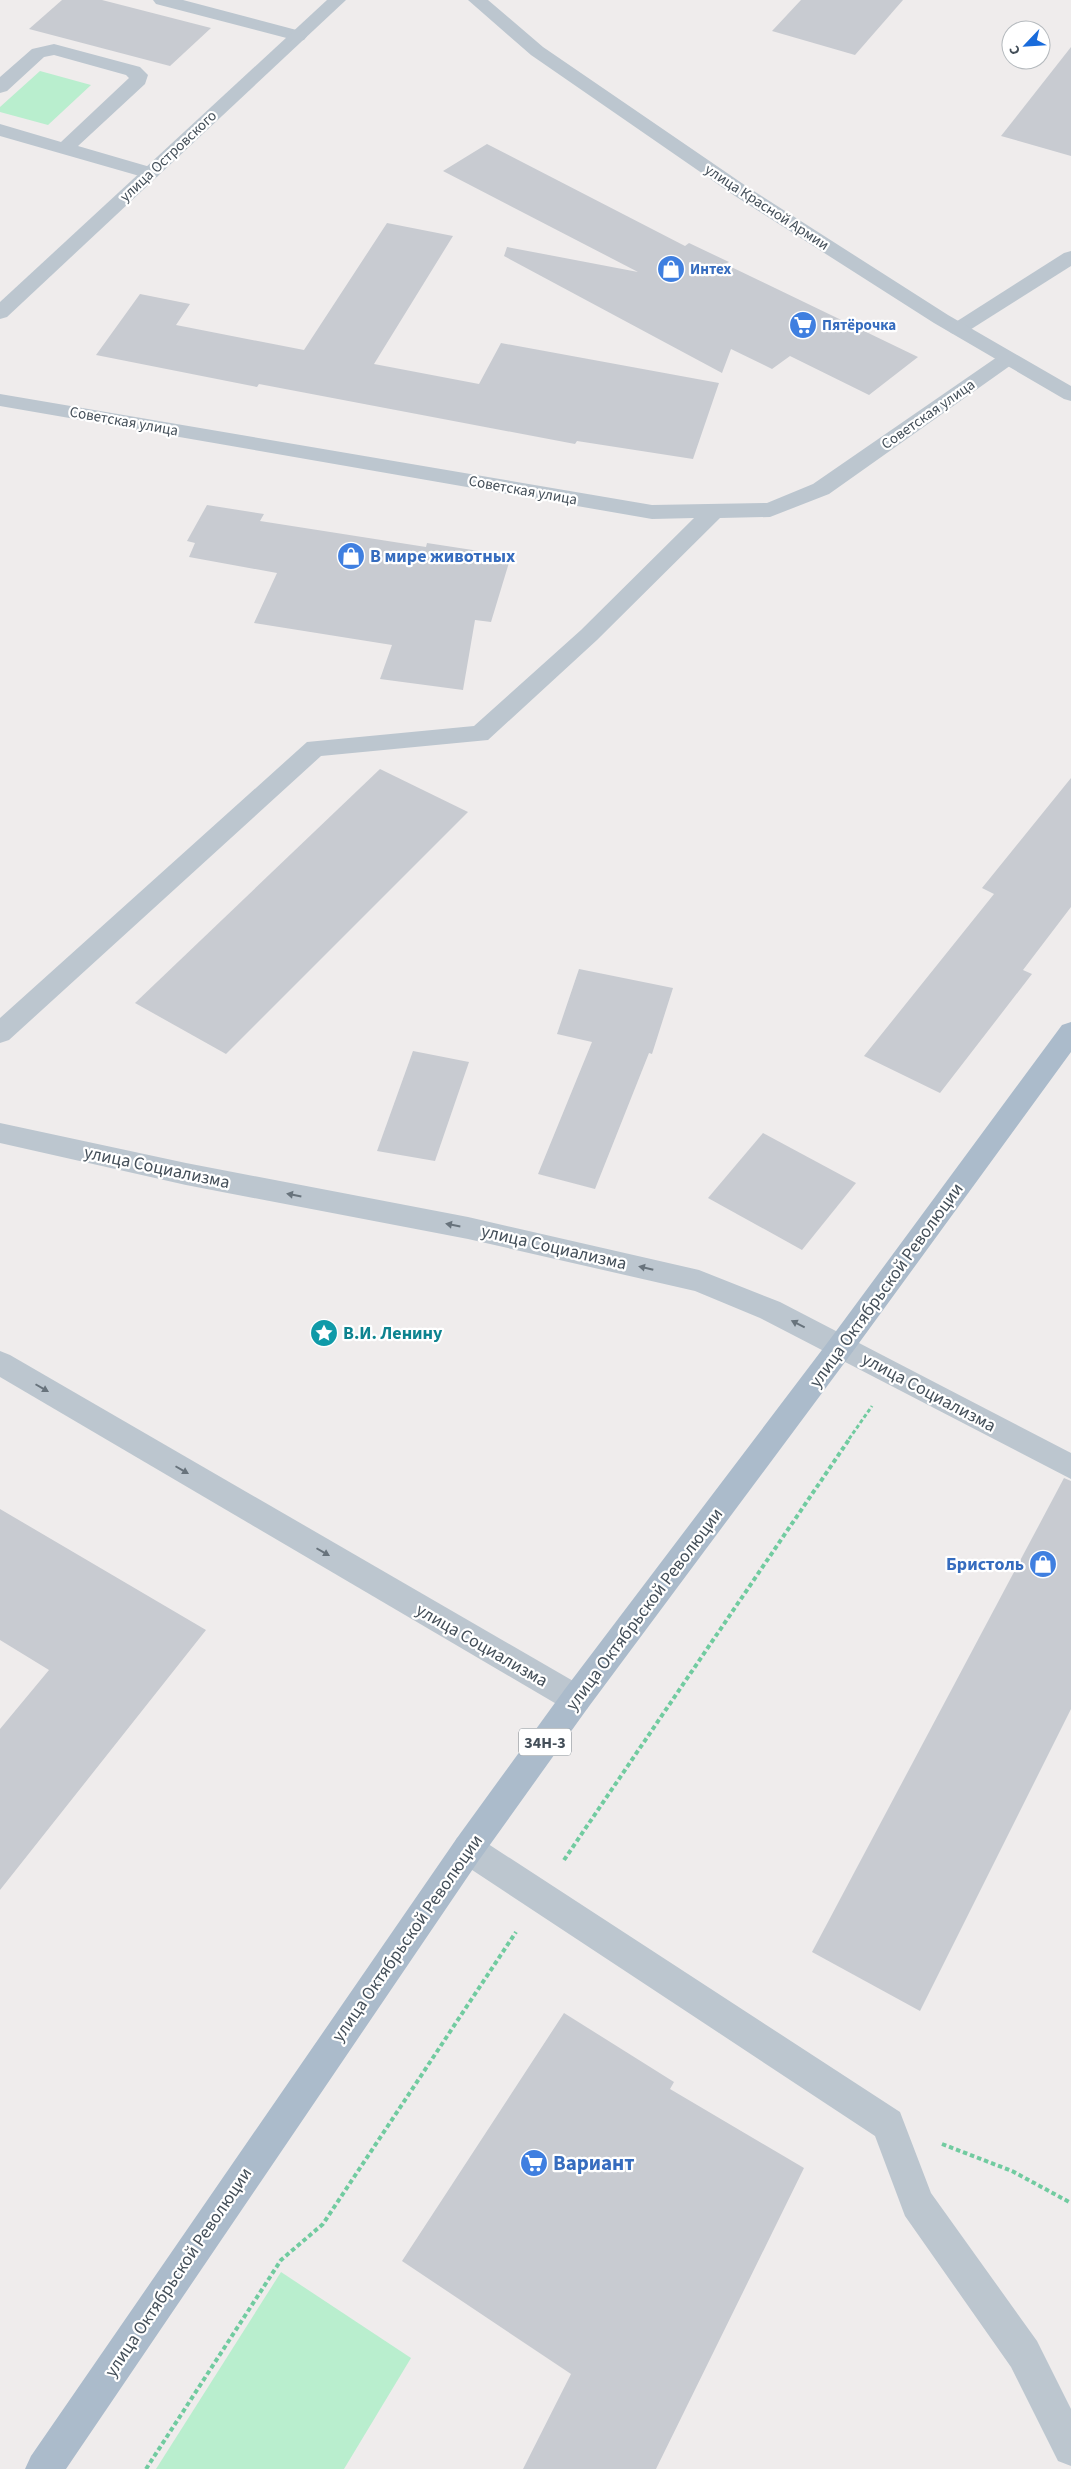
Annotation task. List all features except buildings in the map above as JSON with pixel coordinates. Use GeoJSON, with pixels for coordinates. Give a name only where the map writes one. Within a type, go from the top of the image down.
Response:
{"type":"FeatureCollection","features":[{"type":"Feature","properties":{"kind":"main road","name":"улица Октябрьской Революции"},"geometry":{"type":"LineString","coordinates":[[44,2469],[468,1849],[576,1699],[841,1346],[1071,1032]]}},
{"type":"Feature","properties":{"kind":"street"},"geometry":{"type":"LineString","coordinates":[[162,0],[298,36]]}},
{"type":"Feature","properties":{"kind":"street","name":"улица Островского"},"geometry":{"type":"LineString","coordinates":[[0,313],[337,0]]}},
{"type":"Feature","properties":{"kind":"street","name":"улица Красной Армии"},"geometry":{"type":"LineString","coordinates":[[477,0],[537,51],[733,187],[958,329],[1071,395]]}},
{"type":"Feature","properties":{"kind":"street"},"geometry":{"type":"LineString","coordinates":[[0,87],[38,53],[54,49],[133,70],[139,75],[138,80],[65,148]]}},
{"type":"Feature","properties":{"kind":"street"},"geometry":{"type":"LineString","coordinates":[[0,130],[150,173]]}},
{"type":"Feature","properties":{"kind":"street"},"geometry":{"type":"LineString","coordinates":[[958,329],[1071,257]]}},
{"type":"Feature","properties":{"kind":"street","name":"Советская улица"},"geometry":{"type":"LineString","coordinates":[[0,400],[652,512],[770,510],[821,489],[1007,359]]}},
{"type":"Feature","properties":{"kind":"street"},"geometry":{"type":"LineString","coordinates":[[0,1033],[315,748],[480,734],[589,634],[714,511]]}},
{"type":"Feature","properties":{"kind":"street","name":"улица Социализма"},"geometry":{"type":"LineString","coordinates":[[0,1133],[186,1174],[468,1228],[699,1281],[770,1310],[1071,1467]]}},
{"type":"Feature","properties":{"kind":"street","name":"улица Социализма"},"geometry":{"type":"LineString","coordinates":[[0,1363],[576,1699]]}},
{"type":"Feature","properties":{"kind":"street"},"geometry":{"type":"LineString","coordinates":[[468,1849],[888,2124],[917,2204],[1024,2354],[1071,2448]]}},
{"type":"Feature","properties":{"kind":"path"},"geometry":{"type":"LineString","coordinates":[[888,2124],[1012,2171],[1071,2203]]}},
{"type":"Feature","properties":{"kind":"green space"},"geometry":{"type":"Polygon","coordinates":[[[40,71],[91,85],[48,125],[0,112],[0,107],[40,71]]]}},
{"type":"Feature","properties":{"kind":"green space"},"geometry":{"type":"Polygon","coordinates":[[[281,2272],[411,2358],[344,2469],[156,2469],[281,2272]]]}},
{"type":"Feature","properties":{"kind":"place","name":"Интех"},"geometry":{"type":"Point","coordinates":[671,269]}},
{"type":"Feature","properties":{"kind":"place","name":"Пятёрочка"},"geometry":{"type":"Point","coordinates":[803,325]}},
{"type":"Feature","properties":{"kind":"place","name":"В мире животных"},"geometry":{"type":"Point","coordinates":[351,556]}},
{"type":"Feature","properties":{"kind":"place","name":"В.И. Ленину"},"geometry":{"type":"Point","coordinates":[324,1333]}},
{"type":"Feature","properties":{"kind":"place","name":"Бристоль"},"geometry":{"type":"Point","coordinates":[1043,1564]}},
{"type":"Feature","properties":{"kind":"place","name":"Вариант"},"geometry":{"type":"Point","coordinates":[534,2163]}}]}
